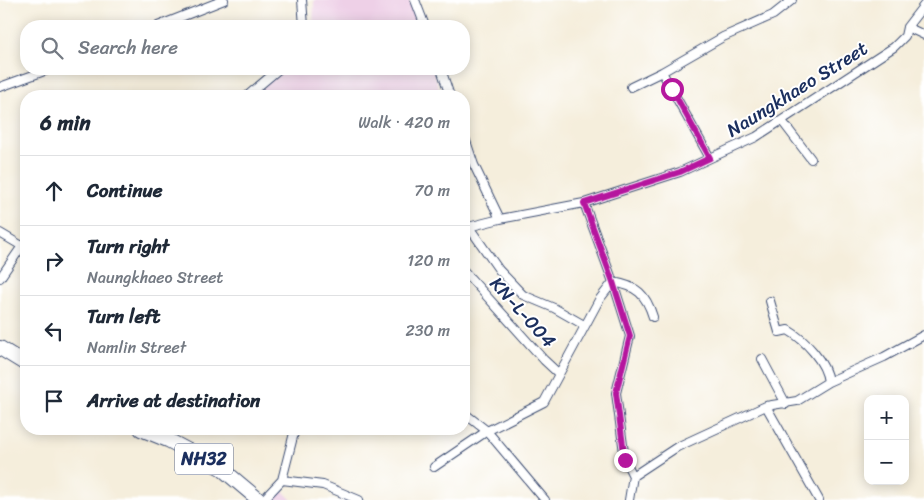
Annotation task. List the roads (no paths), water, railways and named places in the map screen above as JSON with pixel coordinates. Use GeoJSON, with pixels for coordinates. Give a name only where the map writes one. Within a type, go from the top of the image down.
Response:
{"type":"FeatureCollection","features":[{"type":"Feature","properties":{"kind":"highway"},"geometry":{"type":"LineString","coordinates":[[0,348],[20,360]]}},
{"type":"Feature","properties":{"kind":"highway","name":"NH32"},"geometry":{"type":"LineString","coordinates":[[172,435],[221,468],[261,500]]}},
{"type":"Feature","properties":{"kind":"street"},"geometry":{"type":"LineString","coordinates":[[173,20],[224,0]]}},
{"type":"Feature","properties":{"kind":"street"},"geometry":{"type":"LineString","coordinates":[[302,0],[304,20]]}},
{"type":"Feature","properties":{"kind":"street"},"geometry":{"type":"LineString","coordinates":[[415,0],[423,20]]}},
{"type":"Feature","properties":{"kind":"street"},"geometry":{"type":"LineString","coordinates":[[631,87],[662,72],[723,37],[773,15],[792,0]]}},
{"type":"Feature","properties":{"kind":"street","name":"Naungkhaeo Street"},"geometry":{"type":"LineString","coordinates":[[470,226],[584,203],[680,172],[756,137],[894,47],[905,36],[907,27],[924,5]]}},
{"type":"Feature","properties":{"kind":"street"},"geometry":{"type":"LineString","coordinates":[[907,27],[924,35]]}},
{"type":"Feature","properties":{"kind":"street"},"geometry":{"type":"LineString","coordinates":[[662,72],[710,158]]}},
{"type":"Feature","properties":{"kind":"street"},"geometry":{"type":"LineString","coordinates":[[0,87],[33,75]]}},
{"type":"Feature","properties":{"kind":"street"},"geometry":{"type":"LineString","coordinates":[[254,90],[271,75]]}},
{"type":"Feature","properties":{"kind":"street"},"geometry":{"type":"LineString","coordinates":[[442,75],[448,90]]}},
{"type":"Feature","properties":{"kind":"street"},"geometry":{"type":"LineString","coordinates":[[782,121],[811,159]]}},
{"type":"Feature","properties":{"kind":"street"},"geometry":{"type":"LineString","coordinates":[[470,156],[500,219]]}},
{"type":"Feature","properties":{"kind":"street"},"geometry":{"type":"LineString","coordinates":[[584,203],[613,282],[630,336],[616,393],[625,460],[632,476],[629,500]]}},
{"type":"Feature","properties":{"kind":"street"},"geometry":{"type":"LineString","coordinates":[[470,231],[498,270],[523,295],[554,308],[584,325]]}},
{"type":"Feature","properties":{"kind":"street"},"geometry":{"type":"LineString","coordinates":[[0,233],[20,243]]}},
{"type":"Feature","properties":{"kind":"street"},"geometry":{"type":"LineString","coordinates":[[0,278],[20,250]]}},
{"type":"Feature","properties":{"kind":"street","name":"KN-L-004"},"geometry":{"type":"LineString","coordinates":[[470,278],[532,348],[559,374]]}},
{"type":"Feature","properties":{"kind":"street"},"geometry":{"type":"LineString","coordinates":[[613,282],[628,285],[642,294],[649,304],[653,317]]}},
{"type":"Feature","properties":{"kind":"street"},"geometry":{"type":"LineString","coordinates":[[434,467],[487,431],[544,402],[584,325],[599,300],[613,282]]}},
{"type":"Feature","properties":{"kind":"street"},"geometry":{"type":"LineString","coordinates":[[770,301],[779,332],[788,330],[804,340],[824,370],[828,382]]}},
{"type":"Feature","properties":{"kind":"street"},"geometry":{"type":"LineString","coordinates":[[632,476],[677,447],[766,406],[797,401],[828,382],[884,358],[924,335]]}},
{"type":"Feature","properties":{"kind":"street"},"geometry":{"type":"LineString","coordinates":[[762,359],[786,404]]}},
{"type":"Feature","properties":{"kind":"street"},"geometry":{"type":"LineString","coordinates":[[766,406],[819,500]]}},
{"type":"Feature","properties":{"kind":"street"},"geometry":{"type":"LineString","coordinates":[[470,418],[487,431],[545,500]]}},
{"type":"Feature","properties":{"kind":"street"},"geometry":{"type":"LineString","coordinates":[[261,500],[282,480],[293,435]]}},
{"type":"Feature","properties":{"kind":"street"},"geometry":{"type":"LineString","coordinates":[[282,480],[323,485],[359,500]]}}]}
